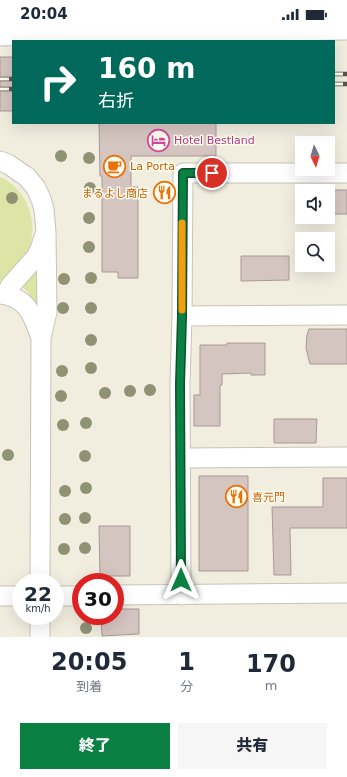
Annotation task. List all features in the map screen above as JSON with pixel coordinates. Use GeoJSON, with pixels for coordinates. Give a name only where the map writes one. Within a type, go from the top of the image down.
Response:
{"type":"FeatureCollection","features":[{"type":"Feature","properties":{"kind":"street"},"geometry":{"type":"LineString","coordinates":[[0,36],[347,30]]}},
{"type":"Feature","properties":{"kind":"street"},"geometry":{"type":"LineString","coordinates":[[0,161],[22,173],[36,188],[42,199],[44,209],[46,232],[47,312],[41,338],[40,573]]}},
{"type":"Feature","properties":{"kind":"street"},"geometry":{"type":"LineString","coordinates":[[181,595],[180,384],[183,173],[347,173]]}},
{"type":"Feature","properties":{"kind":"street"},"geometry":{"type":"LineString","coordinates":[[3,288],[36,257],[46,232]]}},
{"type":"Feature","properties":{"kind":"street"},"geometry":{"type":"LineString","coordinates":[[3,288],[18,289],[27,299],[28,308],[41,338]]}},
{"type":"Feature","properties":{"kind":"street"},"geometry":{"type":"LineString","coordinates":[[182,316],[347,315]]}},
{"type":"Feature","properties":{"kind":"street"},"geometry":{"type":"LineString","coordinates":[[180,458],[347,457]]}},
{"type":"Feature","properties":{"kind":"street"},"geometry":{"type":"LineString","coordinates":[[124,595],[347,593]]}},
{"type":"Feature","properties":{"kind":"street"},"geometry":{"type":"LineString","coordinates":[[0,596],[12,596]]}},
{"type":"Feature","properties":{"kind":"street"},"geometry":{"type":"LineString","coordinates":[[40,625],[40,637]]}},
{"type":"Feature","properties":{"kind":"green space"},"geometry":{"type":"Polygon","coordinates":[[[0,177],[9,182],[23,197],[31,215],[32,225],[29,250],[20,263],[4,280],[0,280],[0,177]]]}},
{"type":"Feature","properties":{"kind":"green space"},"geometry":{"type":"Polygon","coordinates":[[[37,265],[43,314],[35,306],[28,292],[20,285],[37,265]]]}},
{"type":"Feature","properties":{"kind":"building"},"geometry":{"type":"Polygon","coordinates":[[[0,57],[12,57],[12,111],[0,111],[0,57]]]}},
{"type":"Feature","properties":{"kind":"building"},"geometry":{"type":"Polygon","coordinates":[[[99,124],[216,124],[216,156],[131,156],[131,187],[138,187],[138,278],[118,278],[118,272],[102,272],[102,176],[100,176],[99,124]]]}},
{"type":"Feature","properties":{"kind":"building"},"geometry":{"type":"Polygon","coordinates":[[[335,190],[347,190],[347,214],[335,214],[335,190]]]}},
{"type":"Feature","properties":{"kind":"building"},"geometry":{"type":"Polygon","coordinates":[[[241,256],[289,256],[289,280],[241,281],[241,256]]]}},
{"type":"Feature","properties":{"kind":"building"},"geometry":{"type":"Polygon","coordinates":[[[309,329],[347,329],[347,364],[310,364],[306,348],[309,329]]]}},
{"type":"Feature","properties":{"kind":"building"},"geometry":{"type":"Polygon","coordinates":[[[227,343],[265,343],[265,375],[251,375],[251,373],[222,374],[222,385],[220,385],[220,426],[194,426],[194,395],[200,395],[200,345],[227,345],[227,343]]]}},
{"type":"Feature","properties":{"kind":"building"},"geometry":{"type":"Polygon","coordinates":[[[274,419],[317,419],[316,443],[274,443],[274,419]]]}},
{"type":"Feature","properties":{"kind":"building"},"geometry":{"type":"Polygon","coordinates":[[[199,476],[248,476],[248,571],[199,571],[199,476]]]}},
{"type":"Feature","properties":{"kind":"building"},"geometry":{"type":"Polygon","coordinates":[[[323,478],[347,478],[347,528],[290,528],[291,575],[274,575],[272,507],[323,507],[323,478]]]}},
{"type":"Feature","properties":{"kind":"building"},"geometry":{"type":"Polygon","coordinates":[[[99,526],[130,526],[130,576],[124,576],[124,573],[100,573],[99,526]]]}},
{"type":"Feature","properties":{"kind":"building"},"geometry":{"type":"Polygon","coordinates":[[[124,609],[139,609],[139,634],[102,636],[101,625],[124,625],[124,609]]]}},
{"type":"Feature","properties":{"kind":"railway"},"geometry":{"type":"LineString","coordinates":[[335,74],[347,74]]}},
{"type":"Feature","properties":{"kind":"railway"},"geometry":{"type":"LineString","coordinates":[[0,79],[12,79]]}},
{"type":"Feature","properties":{"kind":"railway"},"geometry":{"type":"LineString","coordinates":[[335,84],[347,84]]}},
{"type":"Feature","properties":{"kind":"railway"},"geometry":{"type":"LineString","coordinates":[[0,89],[12,89]]}},
{"type":"Feature","properties":{"kind":"slow traffic"},"geometry":{"type":"LineString","coordinates":[[182,223],[182,310]]}},
{"type":"Feature","properties":{"kind":"place","name":"Hotel Bestland"},"geometry":{"type":"Point","coordinates":[158,140]}},
{"type":"Feature","properties":{"kind":"place","name":"La Porta"},"geometry":{"type":"Point","coordinates":[114,166]}},
{"type":"Feature","properties":{"kind":"place","name":"まるよし商店"},"geometry":{"type":"Point","coordinates":[164,193]}},
{"type":"Feature","properties":{"kind":"place","name":"喜元門"},"geometry":{"type":"Point","coordinates":[236,497]}},
{"type":"Feature","properties":{"kind":"route"},"geometry":{"type":"LineString","coordinates":[[181,580],[180,384],[183,173],[212,173]]}}]}
